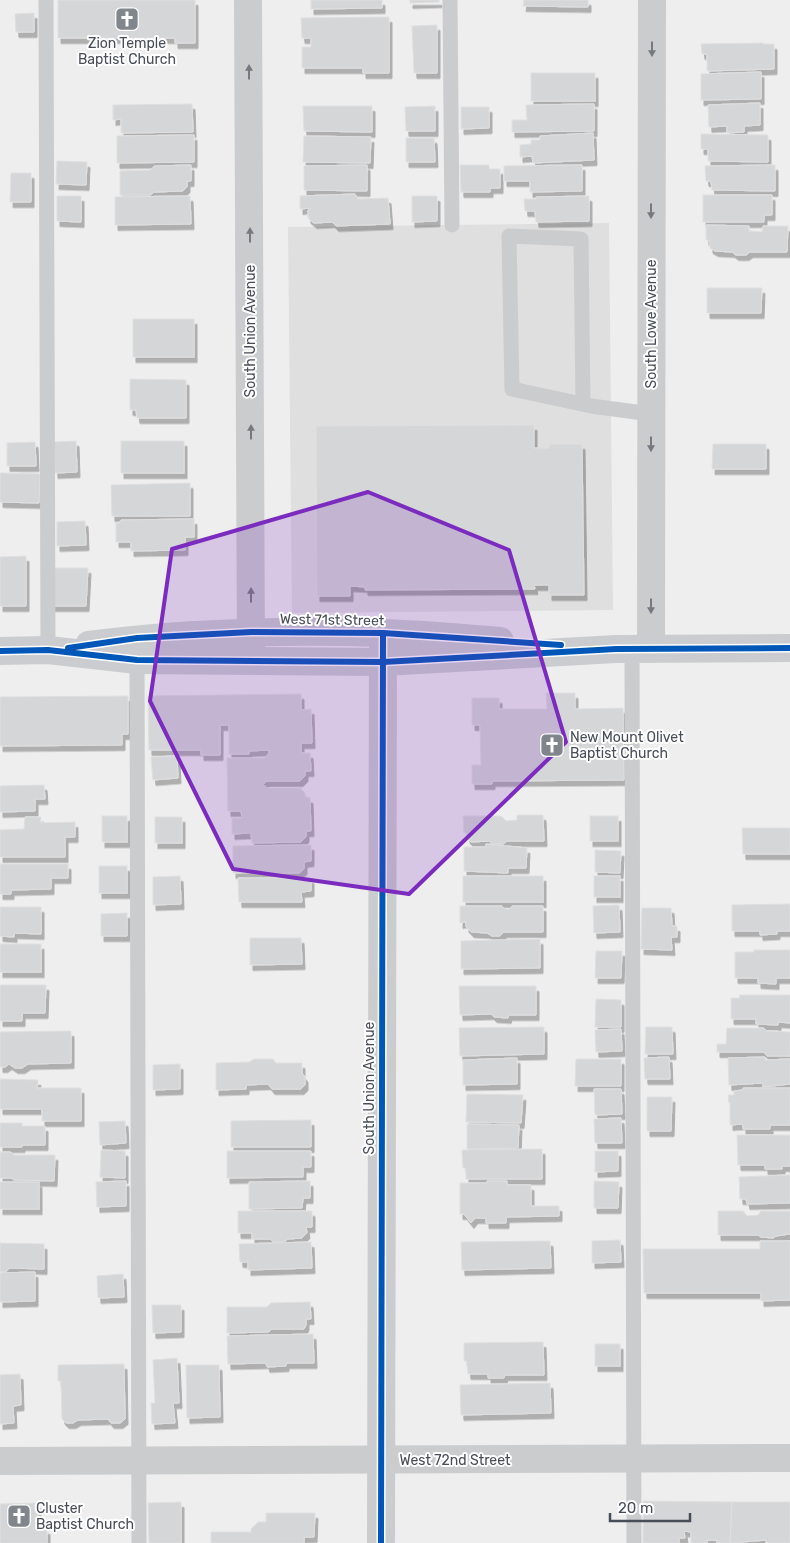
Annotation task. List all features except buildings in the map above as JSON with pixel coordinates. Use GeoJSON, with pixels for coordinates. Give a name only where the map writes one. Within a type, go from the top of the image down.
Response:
{"type":"FeatureCollection","features":[{"type":"Feature","properties":{"kind":"main road","name":"West 71st Street"},"geometry":{"type":"LineString","coordinates":[[137,649],[251,632],[383,633],[633,649]]}},
{"type":"Feature","properties":{"kind":"main road","name":"West 71st Street"},"geometry":{"type":"LineString","coordinates":[[0,651],[137,649],[251,661],[383,662],[633,649],[790,648]]}},
{"type":"Feature","properties":{"kind":"street","name":"South Union Avenue"},"geometry":{"type":"LineString","coordinates":[[248,0],[251,661]]}},
{"type":"Feature","properties":{"kind":"street","name":"South Lowe Avenue"},"geometry":{"type":"LineString","coordinates":[[633,649],[651,414],[652,0]]}},
{"type":"Feature","properties":{"kind":"street","name":"South Union Avenue"},"geometry":{"type":"LineString","coordinates":[[381,1543],[383,633]]}},
{"type":"Feature","properties":{"kind":"street","name":"West 72nd Street"},"geometry":{"type":"LineString","coordinates":[[0,1461],[790,1458]]}},
{"type":"Feature","properties":{"kind":"lane"},"geometry":{"type":"LineString","coordinates":[[46,0],[48,650]]}},
{"type":"Feature","properties":{"kind":"lane"},"geometry":{"type":"LineString","coordinates":[[450,0],[452,225]]}},
{"type":"Feature","properties":{"kind":"lane"},"geometry":{"type":"LineString","coordinates":[[583,404],[581,239],[509,236],[512,389],[583,404],[651,414]]}},
{"type":"Feature","properties":{"kind":"lane"},"geometry":{"type":"LineString","coordinates":[[137,649],[140,1543]]}},
{"type":"Feature","properties":{"kind":"lane"},"geometry":{"type":"LineString","coordinates":[[633,649],[634,1543]]}},
{"type":"Feature","properties":{"kind":"highlighted area"},"geometry":{"type":"Polygon","coordinates":[[[368,492],[509,550],[566,742],[409,894],[233,869],[150,701],[172,549],[368,492]]]}},
{"type":"Feature","properties":{"kind":"shaded area"},"geometry":{"type":"Polygon","coordinates":[[[609,223],[613,610],[292,613],[288,227],[609,223]]]}},
{"type":"Feature","properties":{"kind":"cycle path"},"geometry":{"type":"LineString","coordinates":[[68,648],[137,638],[251,632],[383,633],[561,645]]}},
{"type":"Feature","properties":{"kind":"cycle path"},"geometry":{"type":"LineString","coordinates":[[381,1543],[383,633]]}},
{"type":"Feature","properties":{"kind":"cycle path"},"geometry":{"type":"LineString","coordinates":[[0,651],[48,650],[137,660],[383,662],[616,649],[790,648]]}},
{"type":"Feature","properties":{"kind":"place","name":"Zion Temple Baptist Church"},"geometry":{"type":"Point","coordinates":[127,19]}},
{"type":"Feature","properties":{"kind":"place","name":"New Mount Olivet Baptist Church"},"geometry":{"type":"Point","coordinates":[552,745]}},
{"type":"Feature","properties":{"kind":"place","name":"Cluster Baptist Church"},"geometry":{"type":"Point","coordinates":[19,1516]}}]}
